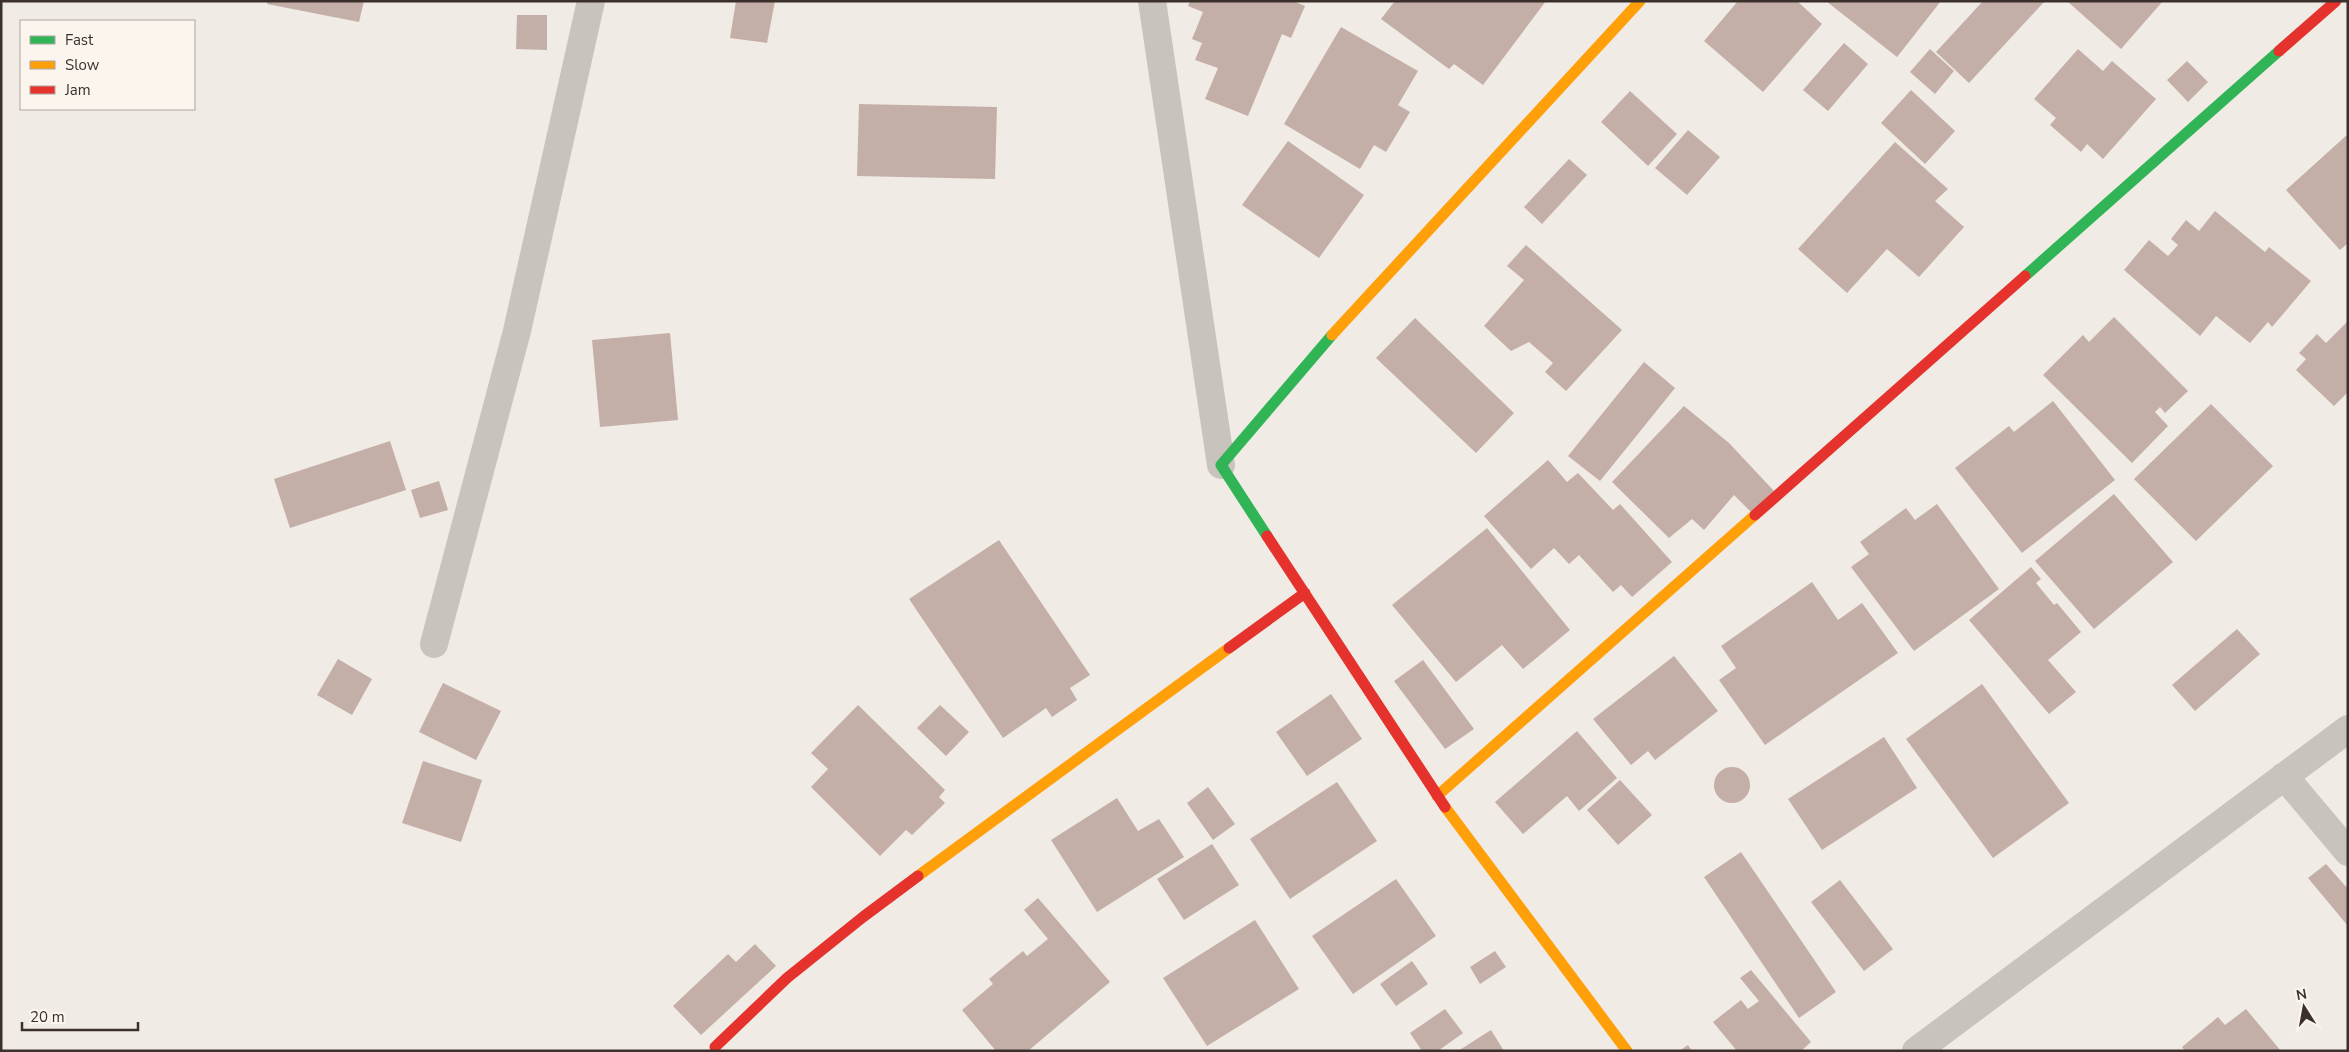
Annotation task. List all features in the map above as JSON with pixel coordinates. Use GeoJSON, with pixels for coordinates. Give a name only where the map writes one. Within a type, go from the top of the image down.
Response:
{"type":"FeatureCollection","features":[{"type":"Feature","properties":{"kind":"street"},"geometry":{"type":"LineString","coordinates":[[434,644],[517,331],[592,1]]}},
{"type":"Feature","properties":{"kind":"street"},"geometry":{"type":"LineString","coordinates":[[1152,1],[1221,465],[1437,796],[1627,1051]]}},
{"type":"Feature","properties":{"kind":"street"},"geometry":{"type":"LineString","coordinates":[[1221,465],[1333,333],[1640,1]]}},
{"type":"Feature","properties":{"kind":"street"},"geometry":{"type":"LineString","coordinates":[[1437,796],[2336,1]]}},
{"type":"Feature","properties":{"kind":"street"},"geometry":{"type":"LineString","coordinates":[[715,1047],[787,978],[863,917],[1305,593]]}},
{"type":"Feature","properties":{"kind":"street"},"geometry":{"type":"LineString","coordinates":[[1916,1051],[2348,729]]}},
{"type":"Feature","properties":{"kind":"street"},"geometry":{"type":"LineString","coordinates":[[2284,776],[2348,852]]}},
{"type":"Feature","properties":{"kind":"building"},"geometry":{"type":"Polygon","coordinates":[[[268,1],[364,1],[359,22],[267,4],[268,1]]]}},
{"type":"Feature","properties":{"kind":"building"},"geometry":{"type":"Polygon","coordinates":[[[736,1],[775,1],[767,43],[730,38],[736,1]]]}},
{"type":"Feature","properties":{"kind":"building"},"geometry":{"type":"Polygon","coordinates":[[[1190,1],[1293,1],[1305,6],[1291,38],[1282,34],[1248,116],[1205,99],[1218,68],[1195,60],[1202,43],[1192,39],[1203,12],[1188,6],[1190,1]]]}},
{"type":"Feature","properties":{"kind":"building"},"geometry":{"type":"Polygon","coordinates":[[[1395,1],[1546,1],[1483,85],[1454,64],[1449,69],[1381,19],[1395,1]]]}},
{"type":"Feature","properties":{"kind":"building"},"geometry":{"type":"Polygon","coordinates":[[[1738,1],[1797,1],[1822,24],[1763,92],[1704,41],[1738,1]]]}},
{"type":"Feature","properties":{"kind":"building"},"geometry":{"type":"Polygon","coordinates":[[[1826,1],[1941,1],[1897,57],[1826,1]]]}},
{"type":"Feature","properties":{"kind":"building"},"geometry":{"type":"Polygon","coordinates":[[[1983,1],[2045,1],[1969,83],[1936,52],[1983,1]]]}},
{"type":"Feature","properties":{"kind":"building"},"geometry":{"type":"Polygon","coordinates":[[[2067,1],[2163,1],[2121,49],[2067,1]]]}},
{"type":"Feature","properties":{"kind":"building"},"geometry":{"type":"Polygon","coordinates":[[[517,15],[547,15],[547,50],[516,49],[517,15]]]}},
{"type":"Feature","properties":{"kind":"building"},"geometry":{"type":"Polygon","coordinates":[[[1341,27],[1418,71],[1398,105],[1410,112],[1386,152],[1374,145],[1360,169],[1284,124],[1341,27]]]}},
{"type":"Feature","properties":{"kind":"building"},"geometry":{"type":"Polygon","coordinates":[[[1844,43],[1868,64],[1828,111],[1803,90],[1844,43]]]}},
{"type":"Feature","properties":{"kind":"building"},"geometry":{"type":"Polygon","coordinates":[[[1930,49],[1954,71],[1935,94],[1910,72],[1930,49]]]}},
{"type":"Feature","properties":{"kind":"building"},"geometry":{"type":"Polygon","coordinates":[[[2078,49],[2103,71],[2112,61],[2156,99],[2103,159],[2087,144],[2081,152],[2050,125],[2056,118],[2034,99],[2078,49]]]}},
{"type":"Feature","properties":{"kind":"building"},"geometry":{"type":"Polygon","coordinates":[[[2187,61],[2208,82],[2188,102],[2167,80],[2187,61]]]}},
{"type":"Feature","properties":{"kind":"building"},"geometry":{"type":"Polygon","coordinates":[[[1911,90],[1955,131],[1925,164],[1881,123],[1911,90]]]}},
{"type":"Feature","properties":{"kind":"building"},"geometry":{"type":"Polygon","coordinates":[[[1630,91],[1677,134],[1648,166],[1601,122],[1630,91]]]}},
{"type":"Feature","properties":{"kind":"building"},"geometry":{"type":"Polygon","coordinates":[[[859,104],[997,107],[995,179],[857,176],[859,104]]]}},
{"type":"Feature","properties":{"kind":"building"},"geometry":{"type":"Polygon","coordinates":[[[1688,130],[1720,157],[1687,195],[1655,168],[1688,130]]]}},
{"type":"Feature","properties":{"kind":"building"},"geometry":{"type":"Polygon","coordinates":[[[2348,134],[2348,243],[2340,250],[2286,190],[2348,134]]]}},
{"type":"Feature","properties":{"kind":"building"},"geometry":{"type":"Polygon","coordinates":[[[1288,141],[1364,195],[1319,258],[1242,205],[1288,141]]]}},
{"type":"Feature","properties":{"kind":"building"},"geometry":{"type":"Polygon","coordinates":[[[1895,142],[1948,189],[1935,201],[1964,227],[1919,277],[1887,249],[1847,293],[1798,249],[1895,142]]]}},
{"type":"Feature","properties":{"kind":"building"},"geometry":{"type":"Polygon","coordinates":[[[1569,159],[1587,175],[1542,224],[1524,207],[1569,159]]]}},
{"type":"Feature","properties":{"kind":"building"},"geometry":{"type":"Polygon","coordinates":[[[2215,211],[2265,252],[2269,247],[2311,281],[2272,327],[2268,322],[2250,343],[2216,316],[2200,336],[2124,270],[2149,240],[2168,256],[2178,245],[2171,239],[2186,220],[2199,231],[2215,211]]]}},
{"type":"Feature","properties":{"kind":"building"},"geometry":{"type":"Polygon","coordinates":[[[1526,245],[1622,330],[1566,391],[1545,372],[1553,363],[1529,342],[1511,351],[1484,326],[1524,280],[1507,266],[1526,245]]]}},
{"type":"Feature","properties":{"kind":"building"},"geometry":{"type":"Polygon","coordinates":[[[2114,317],[2188,391],[2165,413],[2160,407],[2155,412],[2168,426],[2132,463],[2043,375],[2083,335],[2089,342],[2114,317]]]}},
{"type":"Feature","properties":{"kind":"building"},"geometry":{"type":"Polygon","coordinates":[[[1415,318],[1514,413],[1476,453],[1376,358],[1415,318]]]}},
{"type":"Feature","properties":{"kind":"building"},"geometry":{"type":"Polygon","coordinates":[[[2348,321],[2348,392],[2334,406],[2296,370],[2306,359],[2299,353],[2317,334],[2326,343],[2348,321]]]}},
{"type":"Feature","properties":{"kind":"building"},"geometry":{"type":"Polygon","coordinates":[[[670,333],[678,420],[600,427],[592,340],[670,333]]]}},
{"type":"Feature","properties":{"kind":"building"},"geometry":{"type":"Polygon","coordinates":[[[1644,362],[1675,388],[1600,481],[1568,456],[1644,362]]]}},
{"type":"Feature","properties":{"kind":"building"},"geometry":{"type":"Polygon","coordinates":[[[2053,401],[2115,480],[2022,553],[1955,468],[2009,426],[2014,432],[2053,401]]]}},
{"type":"Feature","properties":{"kind":"building"},"geometry":{"type":"Polygon","coordinates":[[[2211,404],[2273,466],[2196,541],[2134,479],[2211,404]]]}},
{"type":"Feature","properties":{"kind":"building"},"geometry":{"type":"Polygon","coordinates":[[[1684,406],[1729,443],[1774,491],[1751,512],[1734,495],[1704,530],[1692,519],[1669,538],[1612,482],[1684,406]]]}},
{"type":"Feature","properties":{"kind":"building"},"geometry":{"type":"Polygon","coordinates":[[[390,441],[406,490],[290,528],[274,479],[390,441]]]}},
{"type":"Feature","properties":{"kind":"building"},"geometry":{"type":"Polygon","coordinates":[[[1548,460],[1567,482],[1578,473],[1613,510],[1620,504],[1672,562],[1632,597],[1621,585],[1613,592],[1579,555],[1569,564],[1554,548],[1531,569],[1484,516],[1548,460]]]}},
{"type":"Feature","properties":{"kind":"building"},"geometry":{"type":"Polygon","coordinates":[[[439,481],[448,510],[420,518],[411,490],[439,481]]]}},
{"type":"Feature","properties":{"kind":"building"},"geometry":{"type":"Polygon","coordinates":[[[2114,494],[2173,562],[2094,629],[2035,561],[2114,494]]]}},
{"type":"Feature","properties":{"kind":"building"},"geometry":{"type":"Polygon","coordinates":[[[1937,504],[1999,589],[1914,651],[1851,567],[1869,554],[1860,542],[1906,508],[1915,520],[1937,504]]]}},
{"type":"Feature","properties":{"kind":"building"},"geometry":{"type":"Polygon","coordinates":[[[1487,528],[1570,630],[1523,669],[1502,645],[1456,682],[1392,605],[1487,528]]]}},
{"type":"Feature","properties":{"kind":"building"},"geometry":{"type":"Polygon","coordinates":[[[999,540],[1090,675],[1070,688],[1077,700],[1052,717],[1046,708],[1003,738],[909,599],[999,540]]]}},
{"type":"Feature","properties":{"kind":"building"},"geometry":{"type":"Polygon","coordinates":[[[2031,567],[2041,579],[2036,583],[2054,605],[2057,603],[2081,632],[2048,660],[2076,692],[2049,714],[1969,620],[2031,567]]]}},
{"type":"Feature","properties":{"kind":"building"},"geometry":{"type":"Polygon","coordinates":[[[1812,582],[1838,620],[1862,603],[1898,653],[1765,745],[1719,680],[1736,668],[1721,646],[1812,582]]]}},
{"type":"Feature","properties":{"kind":"building"},"geometry":{"type":"Polygon","coordinates":[[[2237,629],[2260,654],[2195,711],[2172,685],[2237,629]]]}},
{"type":"Feature","properties":{"kind":"building"},"geometry":{"type":"Polygon","coordinates":[[[1674,656],[1718,711],[1655,760],[1648,751],[1631,765],[1593,719],[1674,656]]]}},
{"type":"Feature","properties":{"kind":"building"},"geometry":{"type":"Polygon","coordinates":[[[338,659],[372,679],[352,715],[317,695],[338,659]]]}},
{"type":"Feature","properties":{"kind":"building"},"geometry":{"type":"Polygon","coordinates":[[[1423,660],[1474,729],[1445,749],[1394,681],[1423,660]]]}},
{"type":"Feature","properties":{"kind":"building"},"geometry":{"type":"Polygon","coordinates":[[[443,683],[501,711],[476,760],[419,732],[443,683]]]}},
{"type":"Feature","properties":{"kind":"building"},"geometry":{"type":"Polygon","coordinates":[[[1982,684],[2069,803],[1993,858],[1906,739],[1982,684]]]}},
{"type":"Feature","properties":{"kind":"building"},"geometry":{"type":"Polygon","coordinates":[[[1331,694],[1362,739],[1307,776],[1276,732],[1331,694]]]}},
{"type":"Feature","properties":{"kind":"building"},"geometry":{"type":"Polygon","coordinates":[[[858,705],[945,790],[939,797],[945,803],[912,835],[906,830],[880,856],[811,787],[828,769],[811,753],[858,705]]]}},
{"type":"Feature","properties":{"kind":"building"},"geometry":{"type":"Polygon","coordinates":[[[940,705],[969,732],[946,756],[917,728],[940,705]]]}},
{"type":"Feature","properties":{"kind":"building"},"geometry":{"type":"Polygon","coordinates":[[[1577,731],[1617,778],[1579,811],[1567,796],[1523,834],[1495,802],[1577,731]]]}},
{"type":"Feature","properties":{"kind":"building"},"geometry":{"type":"Polygon","coordinates":[[[1884,737],[1917,788],[1822,850],[1788,799],[1884,737]]]}},
{"type":"Feature","properties":{"kind":"building"},"geometry":{"type":"Polygon","coordinates":[[[423,761],[482,780],[461,842],[402,823],[423,761]]]}},
{"type":"Feature","properties":{"kind":"building"},"geometry":{"type":"Polygon","coordinates":[[[1732,767],[1739,768],[1745,772],[1749,778],[1749,792],[1745,798],[1739,802],[1732,803],[1725,802],[1719,798],[1715,792],[1714,785],[1715,778],[1719,772],[1725,768],[1732,767]]]}},
{"type":"Feature","properties":{"kind":"building"},"geometry":{"type":"Polygon","coordinates":[[[1620,780],[1652,815],[1618,845],[1587,810],[1620,780]]]}},
{"type":"Feature","properties":{"kind":"building"},"geometry":{"type":"Polygon","coordinates":[[[1337,782],[1377,841],[1290,899],[1250,839],[1337,782]]]}},
{"type":"Feature","properties":{"kind":"building"},"geometry":{"type":"Polygon","coordinates":[[[1208,787],[1235,824],[1213,840],[1187,803],[1208,787]]]}},
{"type":"Feature","properties":{"kind":"building"},"geometry":{"type":"Polygon","coordinates":[[[1117,798],[1138,831],[1159,819],[1184,857],[1097,912],[1051,840],[1117,798]]]}},
{"type":"Feature","properties":{"kind":"building"},"geometry":{"type":"Polygon","coordinates":[[[1212,844],[1239,885],[1184,920],[1157,879],[1212,844]]]}},
{"type":"Feature","properties":{"kind":"building"},"geometry":{"type":"Polygon","coordinates":[[[1741,852],[1836,992],[1799,1018],[1704,877],[1741,852]]]}},
{"type":"Feature","properties":{"kind":"building"},"geometry":{"type":"Polygon","coordinates":[[[2326,864],[2348,889],[2348,926],[2308,878],[2326,864]]]}},
{"type":"Feature","properties":{"kind":"building"},"geometry":{"type":"Polygon","coordinates":[[[1396,879],[1436,936],[1353,994],[1312,936],[1396,879]]]}},
{"type":"Feature","properties":{"kind":"building"},"geometry":{"type":"Polygon","coordinates":[[[1840,880],[1893,949],[1864,971],[1811,902],[1840,880]]]}},
{"type":"Feature","properties":{"kind":"building"},"geometry":{"type":"Polygon","coordinates":[[[1038,898],[1110,982],[1028,1051],[996,1051],[962,1010],[993,984],[989,979],[1023,951],[1027,956],[1048,939],[1024,910],[1038,898]]]}},
{"type":"Feature","properties":{"kind":"building"},"geometry":{"type":"Polygon","coordinates":[[[1255,920],[1299,989],[1207,1046],[1163,978],[1255,920]]]}},
{"type":"Feature","properties":{"kind":"building"},"geometry":{"type":"Polygon","coordinates":[[[755,944],[776,966],[701,1035],[673,1006],[728,954],[736,962],[755,944]]]}},
{"type":"Feature","properties":{"kind":"building"},"geometry":{"type":"Polygon","coordinates":[[[1495,951],[1506,967],[1480,984],[1470,967],[1495,951]]]}},
{"type":"Feature","properties":{"kind":"building"},"geometry":{"type":"Polygon","coordinates":[[[1412,961],[1428,984],[1396,1006],[1380,984],[1412,961]]]}},
{"type":"Feature","properties":{"kind":"building"},"geometry":{"type":"Polygon","coordinates":[[[1751,970],[1811,1042],[1801,1051],[1737,1051],[1713,1022],[1741,1000],[1748,1009],[1759,1001],[1740,978],[1751,970]]]}},
{"type":"Feature","properties":{"kind":"building"},"geometry":{"type":"Polygon","coordinates":[[[1445,1009],[1463,1033],[1438,1051],[1422,1051],[1410,1033],[1445,1009]]]}},
{"type":"Feature","properties":{"kind":"building"},"geometry":{"type":"Polygon","coordinates":[[[2246,1009],[2281,1051],[2185,1051],[2182,1047],[2218,1017],[2225,1025],[2246,1009]]]}},
{"type":"Feature","properties":{"kind":"building"},"geometry":{"type":"Polygon","coordinates":[[[1491,1030],[1504,1051],[1458,1051],[1491,1030]]]}},
{"type":"Feature","properties":{"kind":"building"},"geometry":{"type":"Polygon","coordinates":[[[1688,1045],[1692,1051],[1679,1051],[1688,1045]]]}},
{"type":"Feature","properties":{"kind":"traffic: fast"},"geometry":{"type":"LineString","coordinates":[[2025,276],[2279,51]]}},
{"type":"Feature","properties":{"kind":"traffic: fast"},"geometry":{"type":"LineString","coordinates":[[1267,536],[1221,465],[1332,335]]}},
{"type":"Feature","properties":{"kind":"traffic: slow"},"geometry":{"type":"LineString","coordinates":[[1332,335],[1640,1]]}},
{"type":"Feature","properties":{"kind":"traffic: slow"},"geometry":{"type":"LineString","coordinates":[[1437,796],[1755,515]]}},
{"type":"Feature","properties":{"kind":"traffic: slow"},"geometry":{"type":"LineString","coordinates":[[918,876],[1229,648]]}},
{"type":"Feature","properties":{"kind":"traffic: slow"},"geometry":{"type":"LineString","coordinates":[[1445,807],[1627,1051]]}},
{"type":"Feature","properties":{"kind":"traffic: jam"},"geometry":{"type":"LineString","coordinates":[[2279,51],[2336,1]]}},
{"type":"Feature","properties":{"kind":"traffic: jam"},"geometry":{"type":"LineString","coordinates":[[1755,515],[2025,276]]}},
{"type":"Feature","properties":{"kind":"traffic: jam"},"geometry":{"type":"LineString","coordinates":[[1267,536],[1445,807]]}},
{"type":"Feature","properties":{"kind":"traffic: jam"},"geometry":{"type":"LineString","coordinates":[[1229,648],[1305,593]]}},
{"type":"Feature","properties":{"kind":"traffic: jam"},"geometry":{"type":"LineString","coordinates":[[715,1047],[787,978],[918,876]]}}]}
